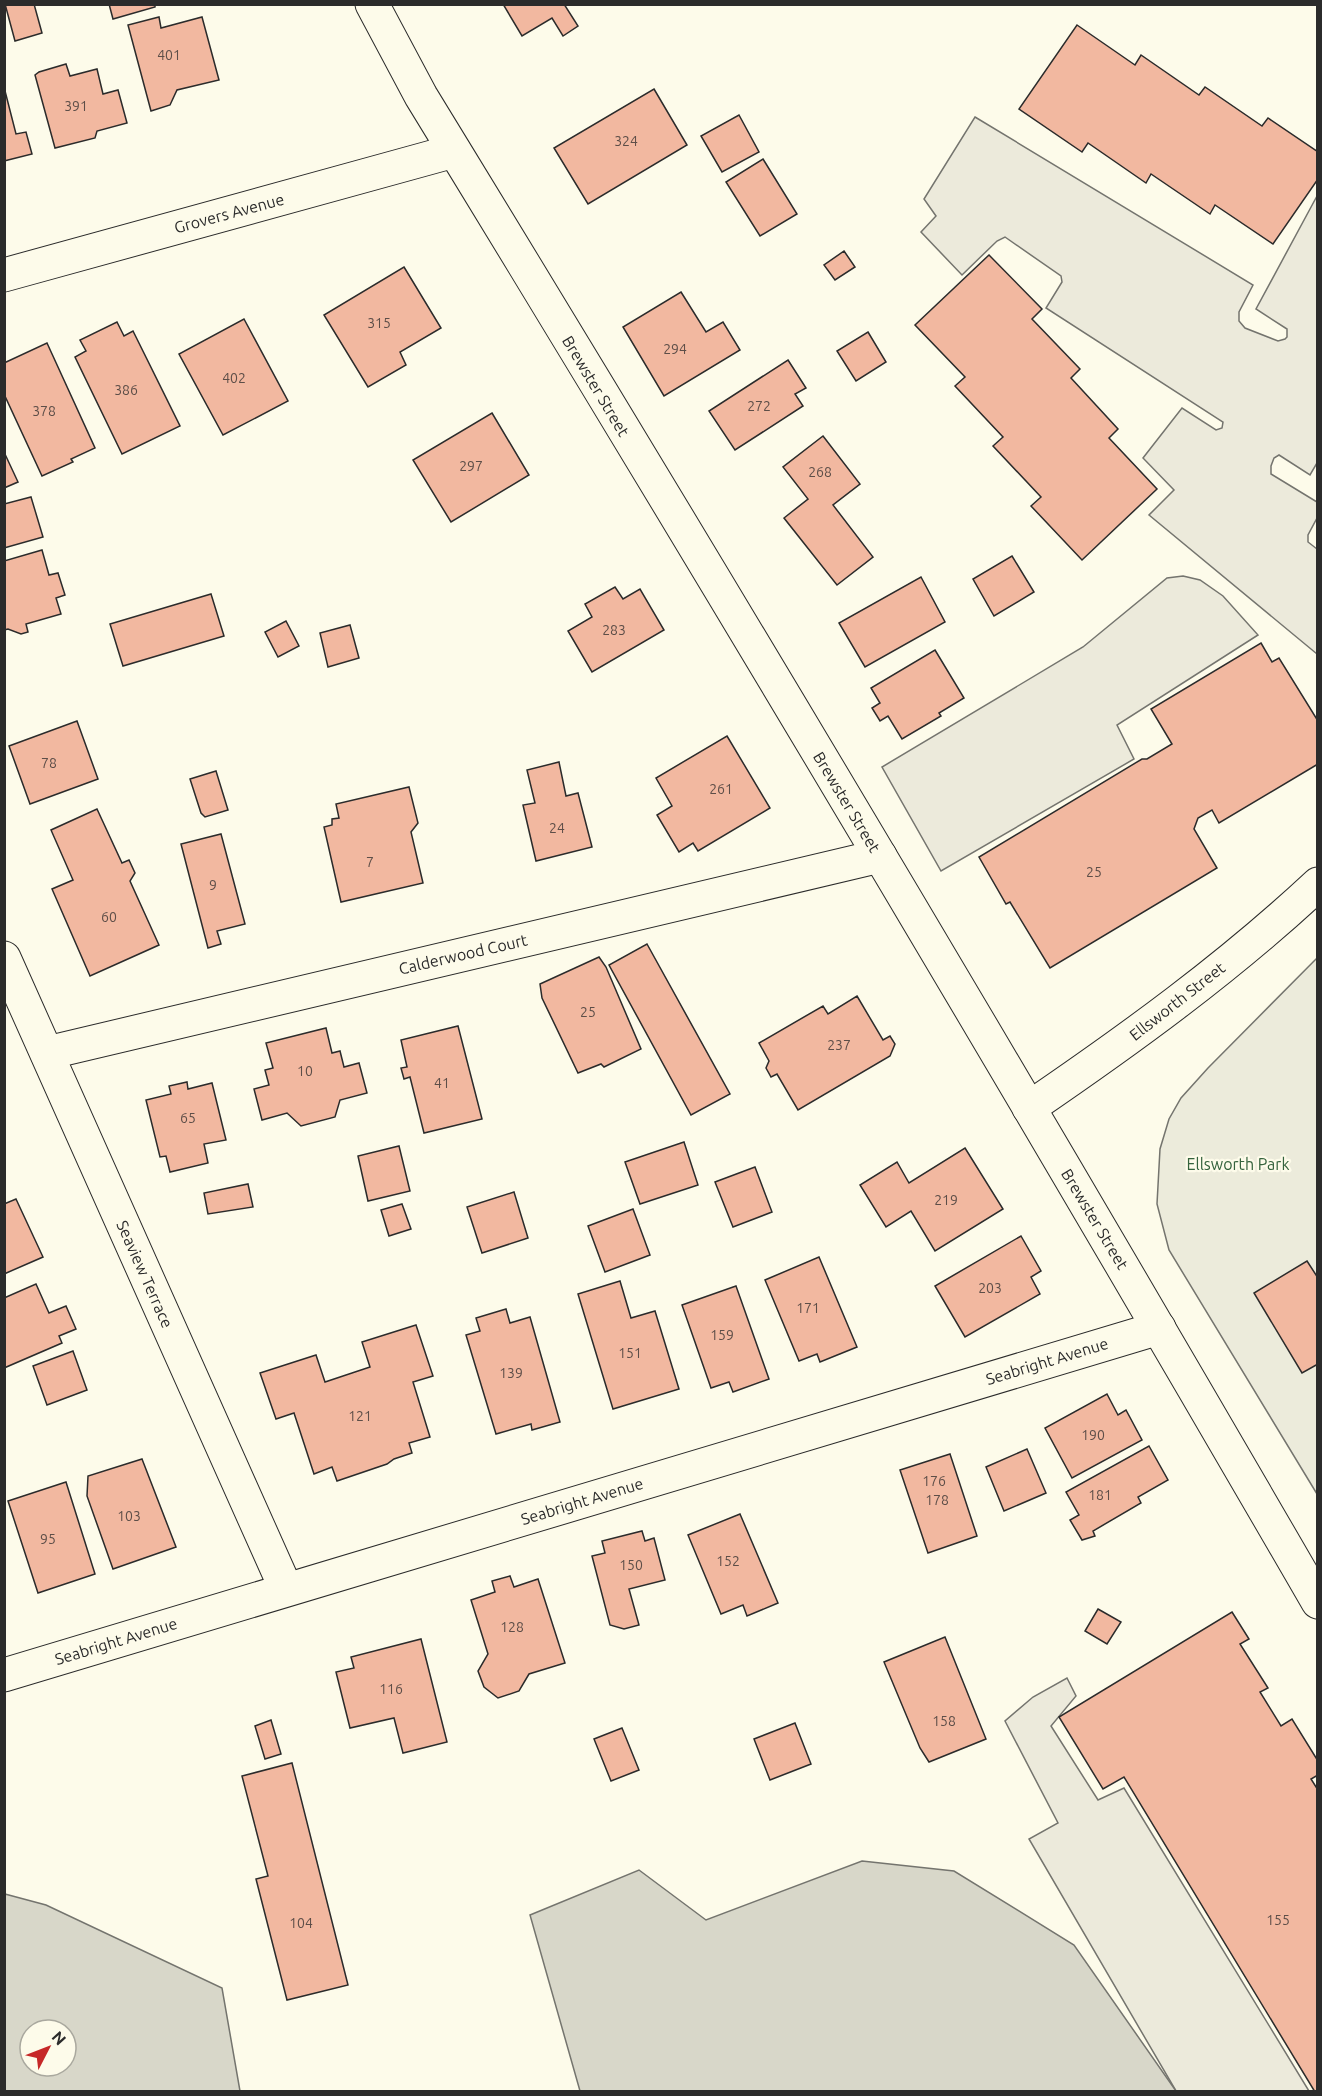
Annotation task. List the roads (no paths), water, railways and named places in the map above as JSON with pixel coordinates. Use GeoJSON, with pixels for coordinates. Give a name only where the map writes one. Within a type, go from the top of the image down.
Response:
{"type":"FeatureCollection","features":[{"type":"Feature","properties":{"kind":"street","name":"Brewster Street"},"geometry":{"type":"LineString","coordinates":[[372,4],[421,96],[880,856],[1159,1328],[1317,1602]]}},
{"type":"Feature","properties":{"kind":"street","name":"Grovers Avenue"},"geometry":{"type":"LineString","coordinates":[[4,275],[454,151]]}},
{"type":"Feature","properties":{"kind":"street","name":"Calderwood Court"},"geometry":{"type":"LineString","coordinates":[[47,1053],[880,856]]}},
{"type":"Feature","properties":{"kind":"street","name":"Ellsworth Street"},"geometry":{"type":"LineString","coordinates":[[1029,1108],[1129,1039],[1191,992],[1246,948],[1317,884]]}},
{"type":"Feature","properties":{"kind":"street","name":"Seaview Terrace"},"geometry":{"type":"LineString","coordinates":[[4,958],[286,1589]]}},
{"type":"Feature","properties":{"kind":"street","name":"Seabright Avenue"},"geometry":{"type":"LineString","coordinates":[[4,1676],[286,1589],[1159,1328]]}},
{"type":"Feature","properties":{"kind":"park label","name":"Ellsworth Park"},"geometry":{"type":"Point","coordinates":[1238,1164]}}]}
